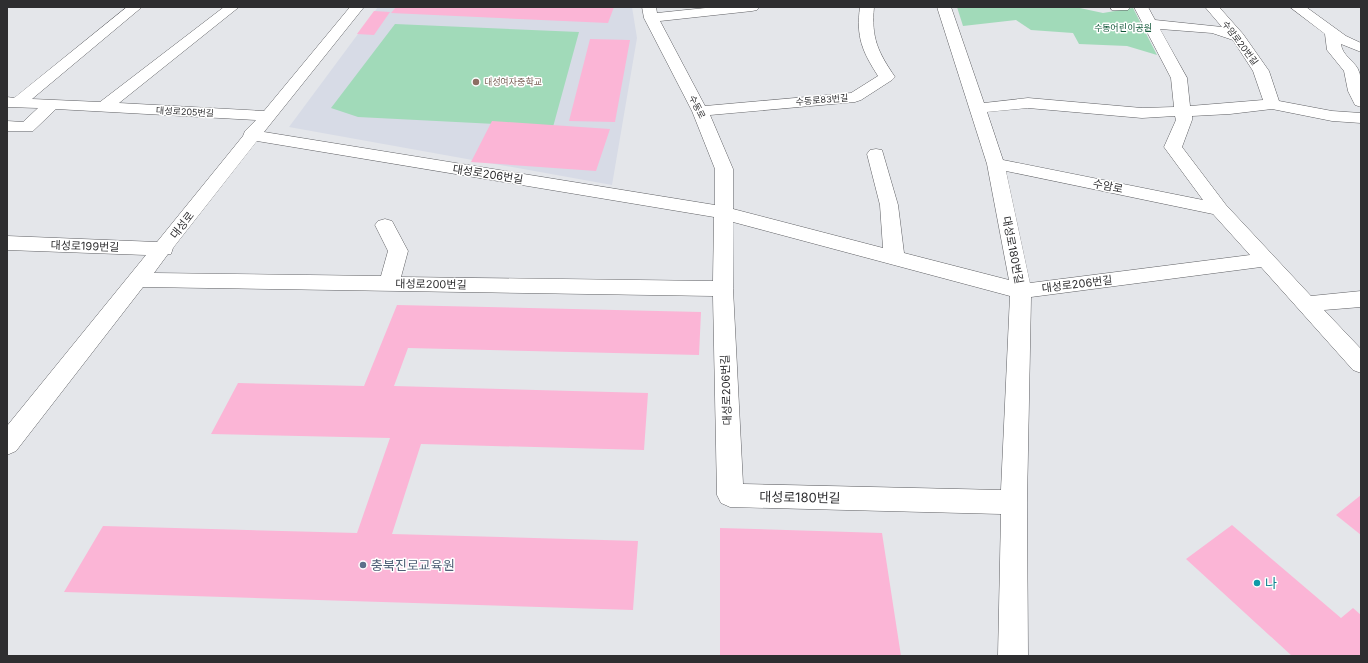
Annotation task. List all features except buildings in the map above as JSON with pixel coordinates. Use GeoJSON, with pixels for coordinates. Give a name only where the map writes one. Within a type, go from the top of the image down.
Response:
{"type":"FeatureCollection","features":[{"type":"Feature","properties":{"kind":"street","name":"대성로205번길"},"geometry":{"type":"LineString","coordinates":[[12,102],[136,7]]}},
{"type":"Feature","properties":{"kind":"street"},"geometry":{"type":"LineString","coordinates":[[104,108],[232,7]]}},
{"type":"Feature","properties":{"kind":"street","name":"대성로"},"geometry":{"type":"LineString","coordinates":[[7,444],[164,249],[251,135],[357,7]]}},
{"type":"Feature","properties":{"kind":"street"},"geometry":{"type":"LineString","coordinates":[[650,13],[752,7]]}},
{"type":"Feature","properties":{"kind":"street","name":"수동로83번길"},"geometry":{"type":"LineString","coordinates":[[700,111],[855,97],[887,77],[871,52],[864,27],[867,7]]}},
{"type":"Feature","properties":{"kind":"street","name":"대성로180번길"},"geometry":{"type":"LineString","coordinates":[[944,7],[996,164],[1021,291],[1014,502],[1013,656]]}},
{"type":"Feature","properties":{"kind":"street"},"geometry":{"type":"LineString","coordinates":[[1116,7],[1123,7]]}},
{"type":"Feature","properties":{"kind":"street"},"geometry":{"type":"LineString","coordinates":[[1141,7],[1179,78],[1184,120],[1173,147],[1219,209],[1264,260],[1361,364]]}},
{"type":"Feature","properties":{"kind":"street","name":"수암로20번길"},"geometry":{"type":"LineString","coordinates":[[1212,7],[1238,37],[1261,71],[1272,104]]}},
{"type":"Feature","properties":{"kind":"street"},"geometry":{"type":"LineString","coordinates":[[1297,7],[1341,39],[1361,48]]}},
{"type":"Feature","properties":{"kind":"street","name":"수동로"},"geometry":{"type":"LineString","coordinates":[[650,13],[700,111],[724,169],[724,213]]}},
{"type":"Feature","properties":{"kind":"street"},"geometry":{"type":"LineString","coordinates":[[1150,24],[1214,29],[1238,37]]}},
{"type":"Feature","properties":{"kind":"street"},"geometry":{"type":"LineString","coordinates":[[1332,33],[1361,63]]}},
{"type":"Feature","properties":{"kind":"street"},"geometry":{"type":"LineString","coordinates":[[1332,33],[1334,50],[1351,70],[1356,92],[1361,102]]}},
{"type":"Feature","properties":{"kind":"street","name":"대성로205번길"},"geometry":{"type":"LineString","coordinates":[[12,102],[267,116]]}},
{"type":"Feature","properties":{"kind":"street"},"geometry":{"type":"LineString","coordinates":[[977,108],[1028,103],[1142,113],[1230,109],[1272,104],[1332,116],[1361,118]]}},
{"type":"Feature","properties":{"kind":"street"},"geometry":{"type":"LineString","coordinates":[[7,126],[27,127],[51,105]]}},
{"type":"Feature","properties":{"kind":"street","name":"대성로206번길"},"geometry":{"type":"LineString","coordinates":[[251,135],[724,213],[1021,291],[1264,260]]}},
{"type":"Feature","properties":{"kind":"street"},"geometry":{"type":"LineString","coordinates":[[876,154],[889,205],[894,257]]}},
{"type":"Feature","properties":{"kind":"street","name":"수암로"},"geometry":{"type":"LineString","coordinates":[[996,164],[1219,209]]}},
{"type":"Feature","properties":{"kind":"street","name":"대성로206번길"},"geometry":{"type":"LineString","coordinates":[[724,213],[723,288],[730,495]]}},
{"type":"Feature","properties":{"kind":"street"},"geometry":{"type":"LineString","coordinates":[[385,225],[398,251],[389,284]]}},
{"type":"Feature","properties":{"kind":"street","name":"대성로199번길"},"geometry":{"type":"LineString","coordinates":[[7,243],[164,249]]}},
{"type":"Feature","properties":{"kind":"street","name":"대성로200번길"},"geometry":{"type":"LineString","coordinates":[[139,280],[723,288]]}},
{"type":"Feature","properties":{"kind":"street"},"geometry":{"type":"LineString","coordinates":[[1306,304],[1361,299]]}},
{"type":"Feature","properties":{"kind":"street","name":"대성로180번길"},"geometry":{"type":"LineString","coordinates":[[730,495],[1014,502]]}},
{"type":"Feature","properties":{"kind":"shaded area","name":"대성여자중학교"},"geometry":{"type":"Polygon","coordinates":[[[378,7],[632,7],[637,38],[612,185],[289,127],[378,7]]]}},
{"type":"Feature","properties":{"kind":"green space","name":"수동어린이공원"},"geometry":{"type":"Polygon","coordinates":[[[957,7],[1075,7],[1103,13],[1133,8],[1157,55],[1127,46],[1079,44],[1073,33],[1031,30],[1016,20],[963,26],[957,7]]]}},
{"type":"Feature","properties":{"kind":"green space"},"geometry":{"type":"Polygon","coordinates":[[[395,24],[579,32],[553,127],[358,117],[331,108],[395,24]]]}},
{"type":"Feature","properties":{"kind":"place","name":"대성여자중학교"},"geometry":{"type":"Point","coordinates":[476,82]}},
{"type":"Feature","properties":{"kind":"place","name":"충북진로교육원"},"geometry":{"type":"Point","coordinates":[363,565]}},
{"type":"Feature","properties":{"kind":"place","name":"나"},"geometry":{"type":"Point","coordinates":[1257,583]}}]}
